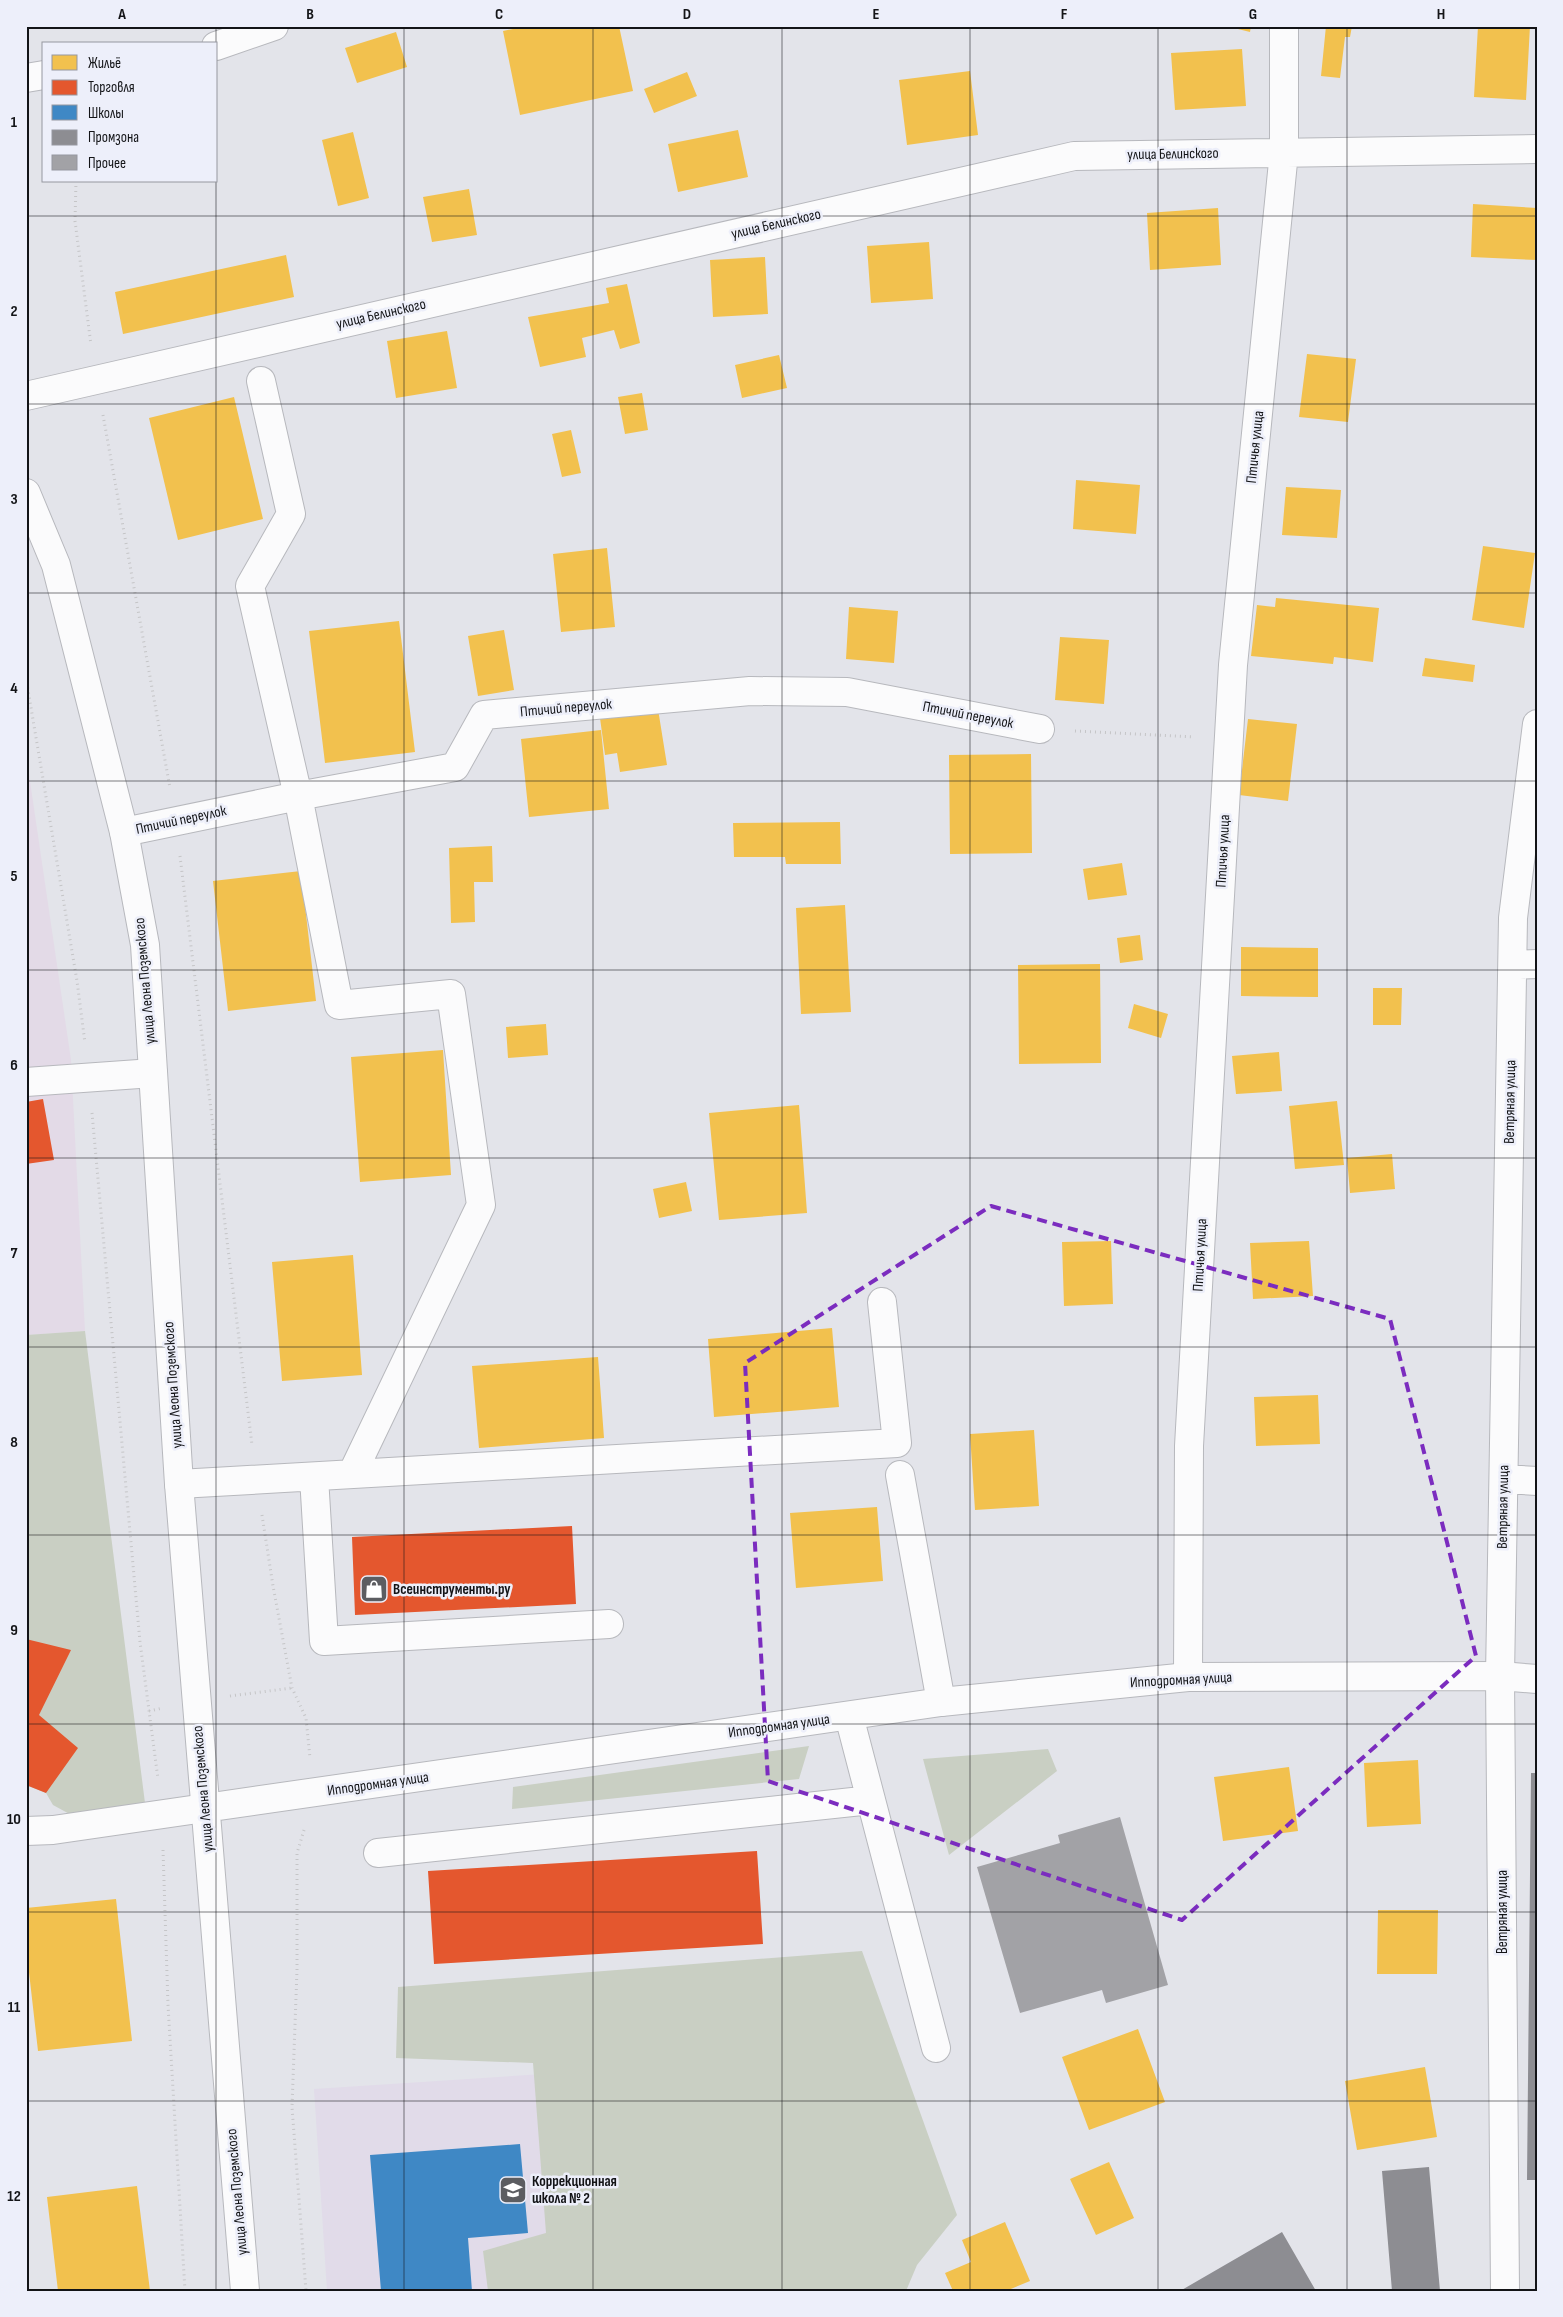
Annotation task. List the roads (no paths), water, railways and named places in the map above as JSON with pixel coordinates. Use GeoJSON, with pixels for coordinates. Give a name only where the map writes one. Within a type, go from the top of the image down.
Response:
{"type":"FeatureCollection","features":[{"type":"Feature","properties":{"kind":"street"},"geometry":{"type":"LineString","coordinates":[[218,45],[274,26]]}},
{"type":"Feature","properties":{"kind":"street","name":"Птичья улица"},"geometry":{"type":"LineString","coordinates":[[1188,1677],[1189,1446],[1233,665],[1284,152],[1284,26]]}},
{"type":"Feature","properties":{"kind":"street"},"geometry":{"type":"LineString","coordinates":[[26,78],[42,75]]}},
{"type":"Feature","properties":{"kind":"street","name":"улица Белинского"},"geometry":{"type":"LineString","coordinates":[[26,396],[1074,156],[1537,149]]}},
{"type":"Feature","properties":{"kind":"street"},"geometry":{"type":"LineString","coordinates":[[261,382],[291,514],[250,586],[298,796],[339,1005],[451,994],[481,1205],[352,1474]]}},
{"type":"Feature","properties":{"kind":"street","name":"улица Леона Поземского"},"geometry":{"type":"LineString","coordinates":[[26,493],[56,565],[124,832],[144,945],[179,1484],[245,2291]]}},
{"type":"Feature","properties":{"kind":"street","name":"Птичий переулок"},"geometry":{"type":"LineString","coordinates":[[124,832],[298,796],[455,767],[484,715],[750,692],[847,692],[1040,729]]}},
{"type":"Feature","properties":{"kind":"street","name":"Ветряная улица"},"geometry":{"type":"LineString","coordinates":[[1505,2291],[1500,1676],[1504,1479],[1525,964],[1513,918],[1537,724]]}},
{"type":"Feature","properties":{"kind":"street"},"geometry":{"type":"LineString","coordinates":[[26,1082],[153,1074]]}},
{"type":"Feature","properties":{"kind":"street"},"geometry":{"type":"LineString","coordinates":[[179,1484],[897,1443],[882,1302]]}},
{"type":"Feature","properties":{"kind":"street"},"geometry":{"type":"LineString","coordinates":[[900,1475],[941,1702]]}},
{"type":"Feature","properties":{"kind":"street"},"geometry":{"type":"LineString","coordinates":[[314,1477],[324,1641],[608,1624]]}},
{"type":"Feature","properties":{"kind":"street"},"geometry":{"type":"LineString","coordinates":[[1504,1479],[1537,1481]]}},
{"type":"Feature","properties":{"kind":"street","name":"Ипподромная улица"},"geometry":{"type":"LineString","coordinates":[[26,1831],[53,1830],[941,1702],[1188,1677],[1500,1676],[1537,1679]]}},
{"type":"Feature","properties":{"kind":"street"},"geometry":{"type":"LineString","coordinates":[[849,1716],[936,2048]]}},
{"type":"Feature","properties":{"kind":"street"},"geometry":{"type":"LineString","coordinates":[[378,1853],[871,1800]]}},
{"type":"Feature","properties":{"kind":"place","name":"Всеинструменты.ру"},"geometry":{"type":"Point","coordinates":[374,1589]}},
{"type":"Feature","properties":{"kind":"place","name":"Коррекционная школа № 2"},"geometry":{"type":"Point","coordinates":[513,2190]}}]}
